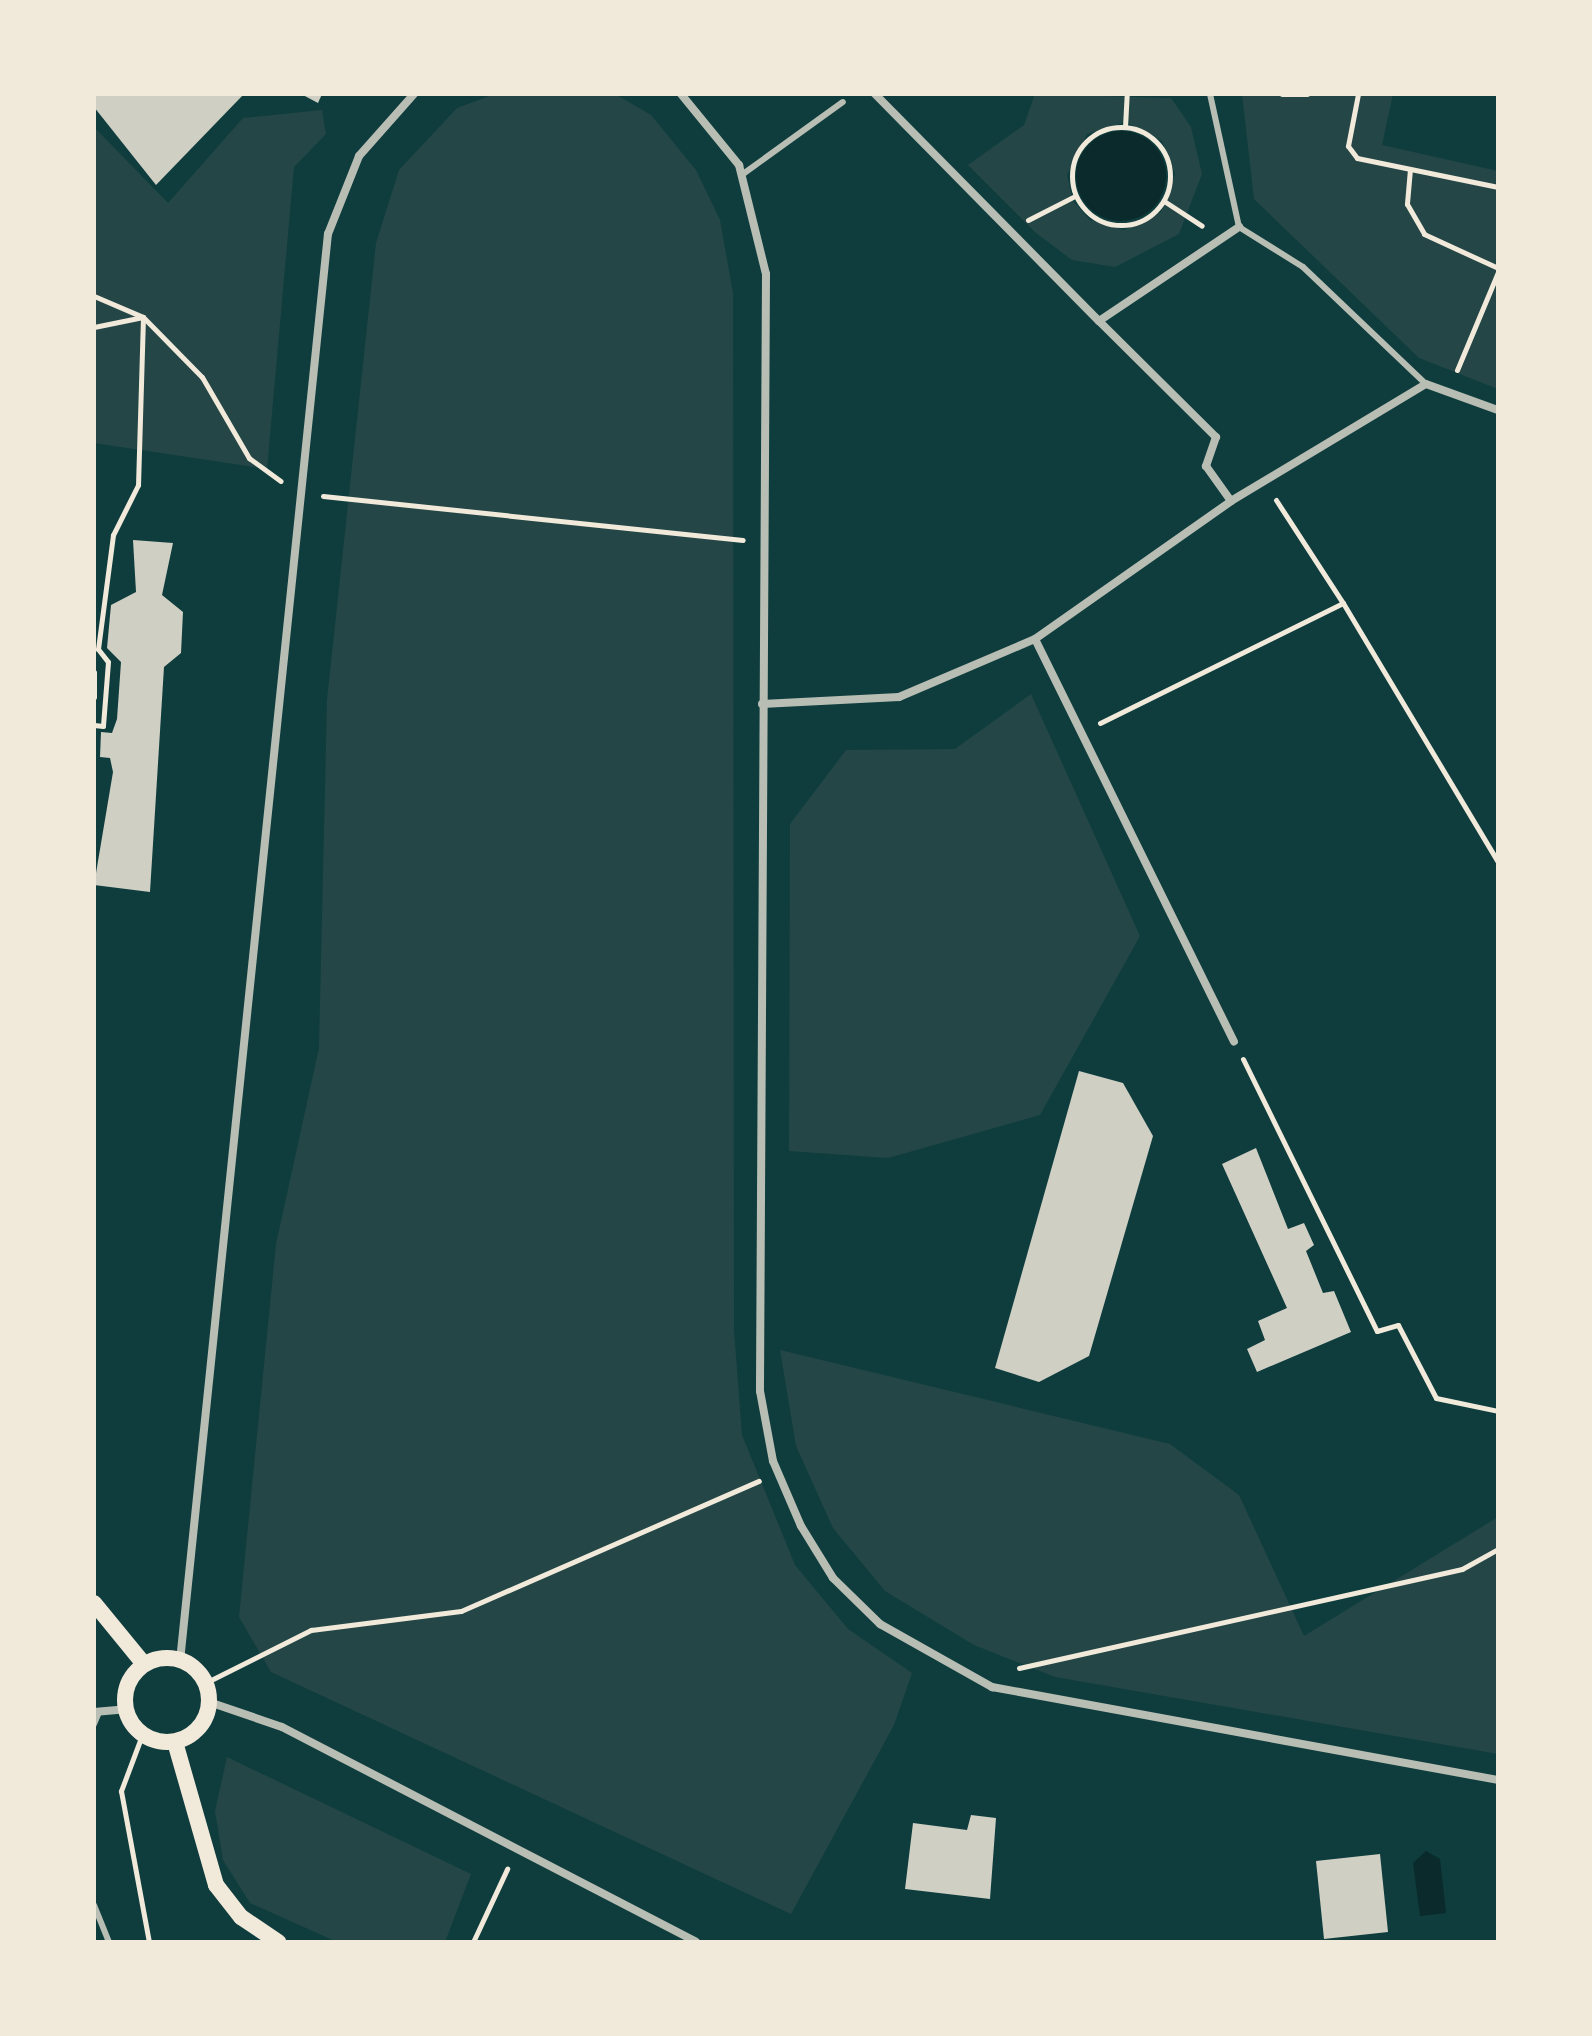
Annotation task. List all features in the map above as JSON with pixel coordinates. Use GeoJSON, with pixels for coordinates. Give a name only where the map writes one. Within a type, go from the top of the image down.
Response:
{"type":"FeatureCollection","features":[{"type":"Feature","properties":{"kind":"main road"},"geometry":{"type":"LineString","coordinates":[[94,1603],[144,1664]]}},
{"type":"Feature","properties":{"kind":"main road"},"geometry":{"type":"LineString","coordinates":[[180,1661],[205,1683],[209,1702],[196,1731],[175,1742],[142,1735],[126,1709],[128,1682],[144,1664],[180,1661]]}},
{"type":"Feature","properties":{"kind":"main road"},"geometry":{"type":"LineString","coordinates":[[175,1742],[207,1868],[241,1917],[278,1942]]}},
{"type":"Feature","properties":{"kind":"street"},"geometry":{"type":"LineString","coordinates":[[180,1661],[332,217],[359,156],[414,94]]}},
{"type":"Feature","properties":{"kind":"street"},"geometry":{"type":"LineString","coordinates":[[681,94],[720,135],[743,174],[766,274],[759,1380],[777,1473],[807,1538],[847,1593],[904,1642],[992,1687],[1498,1780]]}},
{"type":"Feature","properties":{"kind":"street"},"geometry":{"type":"LineString","coordinates":[[875,94],[1013,229],[1099,321],[1216,437],[1206,466],[1231,501]]}},
{"type":"Feature","properties":{"kind":"street"},"geometry":{"type":"LineString","coordinates":[[1099,321],[1239,227]]}},
{"type":"Feature","properties":{"kind":"street"},"geometry":{"type":"LineString","coordinates":[[762,704],[899,697],[1035,639],[1231,501],[1426,384],[1498,410]]}},
{"type":"Feature","properties":{"kind":"street"},"geometry":{"type":"LineString","coordinates":[[1035,639],[1234,1042]]}},
{"type":"Feature","properties":{"kind":"street"},"geometry":{"type":"LineString","coordinates":[[209,1702],[282,1727],[696,1942]]}},
{"type":"Feature","properties":{"kind":"street"},"geometry":{"type":"LineString","coordinates":[[97,1712],[126,1709]]}},
{"type":"Feature","properties":{"kind":"lane"},"geometry":{"type":"LineString","coordinates":[[1210,94],[1239,227],[1303,267],[1426,384]]}},
{"type":"Feature","properties":{"kind":"lane"},"geometry":{"type":"LineString","coordinates":[[743,174],[843,102]]}},
{"type":"Feature","properties":{"kind":"lane"},"geometry":{"type":"LineString","coordinates":[[94,1724],[97,1712]]}},
{"type":"Feature","properties":{"kind":"lane"},"geometry":{"type":"LineString","coordinates":[[94,1905],[109,1942]]}},
{"type":"Feature","properties":{"kind":"path"},"geometry":{"type":"LineString","coordinates":[[1125,127],[1127,94]]}},
{"type":"Feature","properties":{"kind":"path"},"geometry":{"type":"LineString","coordinates":[[1282,94],[1307,94]]}},
{"type":"Feature","properties":{"kind":"path"},"geometry":{"type":"LineString","coordinates":[[1358,94],[1348,146],[1357,158],[1498,187]]}},
{"type":"Feature","properties":{"kind":"path"},"geometry":{"type":"LineString","coordinates":[[1125,127],[1151,137],[1164,152],[1170,174],[1164,200],[1142,221],[1114,225],[1092,217],[1075,196],[1072,171],[1080,148],[1102,130],[1125,127]]}},
{"type":"Feature","properties":{"kind":"path"},"geometry":{"type":"LineString","coordinates":[[1410,169],[1407,204],[1424,234],[1498,270],[1448,392]]}},
{"type":"Feature","properties":{"kind":"path"},"geometry":{"type":"LineString","coordinates":[[1013,229],[1075,196]]}},
{"type":"Feature","properties":{"kind":"path"},"geometry":{"type":"LineString","coordinates":[[1164,200],[1218,239]]}},
{"type":"Feature","properties":{"kind":"path"},"geometry":{"type":"LineString","coordinates":[[94,296],[143,317],[202,377],[249,458],[301,494],[763,542]]}},
{"type":"Feature","properties":{"kind":"path"},"geometry":{"type":"LineString","coordinates":[[94,327],[143,317]]}},
{"type":"Feature","properties":{"kind":"path"},"geometry":{"type":"LineString","coordinates":[[94,725],[103,726],[108,662],[98,649],[113,535],[138,485],[143,317]]}},
{"type":"Feature","properties":{"kind":"path"},"geometry":{"type":"LineString","coordinates":[[1261,482],[1317,553],[1343,603],[1498,862]]}},
{"type":"Feature","properties":{"kind":"path"},"geometry":{"type":"LineString","coordinates":[[1080,732],[1343,603]]}},
{"type":"Feature","properties":{"kind":"path"},"geometry":{"type":"LineString","coordinates":[[94,672],[94,697]]}},
{"type":"Feature","properties":{"kind":"path"},"geometry":{"type":"LineString","coordinates":[[1234,1042],[1377,1331],[1398,1325],[1436,1398],[1498,1411]]}},
{"type":"Feature","properties":{"kind":"path"},"geometry":{"type":"LineString","coordinates":[[205,1683],[311,1630],[461,1611],[777,1473]]}},
{"type":"Feature","properties":{"kind":"path"},"geometry":{"type":"LineString","coordinates":[[992,1687],[1005,1671],[1462,1569],[1498,1549]]}},
{"type":"Feature","properties":{"kind":"path"},"geometry":{"type":"LineString","coordinates":[[142,1735],[121,1791],[149,1942]]}},
{"type":"Feature","properties":{"kind":"path"},"geometry":{"type":"LineString","coordinates":[[473,1942],[510,1862]]}},
{"type":"Feature","properties":{"kind":"shaded area"},"geometry":{"type":"Polygon","coordinates":[[[495,94],[615,94],[651,115],[696,170],[720,220],[733,293],[734,1330],[742,1435],[795,1565],[848,1629],[912,1673],[894,1725],[791,1914],[271,1672],[239,1617],[276,1244],[319,1048],[327,700],[376,243],[399,170],[457,108],[495,94]]]}},
{"type":"Feature","properties":{"kind":"shaded area"},"geometry":{"type":"Polygon","coordinates":[[[1035,94],[1171,98],[1191,127],[1202,174],[1179,234],[1115,267],[1072,260],[1036,233],[968,165],[1024,125],[1035,94]],[[1126,122],[1087,134],[1067,175],[1073,201],[1090,220],[1124,230],[1161,212],[1175,174],[1162,141],[1126,122]]]}},
{"type":"Feature","properties":{"kind":"shaded area"},"geometry":{"type":"Polygon","coordinates":[[[1242,94],[1393,94],[1382,145],[1498,171],[1498,389],[1419,358],[1254,199],[1242,94]]]}},
{"type":"Feature","properties":{"kind":"shaded area"},"geometry":{"type":"Polygon","coordinates":[[[322,110],[326,134],[294,167],[267,469],[94,443],[94,127],[168,203],[243,118],[322,110]]]}},
{"type":"Feature","properties":{"kind":"shaded area"},"geometry":{"type":"Polygon","coordinates":[[[1121,131],[1138,134],[1153,144],[1163,159],[1166,176],[1163,193],[1153,208],[1138,218],[1121,221],[1104,218],[1089,208],[1079,193],[1076,176],[1079,159],[1089,144],[1104,134],[1121,131]]]}},
{"type":"Feature","properties":{"kind":"shaded area"},"geometry":{"type":"Polygon","coordinates":[[[1031,694],[1140,936],[1040,1115],[888,1158],[789,1151],[790,824],[846,750],[955,749],[1031,694]]]}},
{"type":"Feature","properties":{"kind":"shaded area"},"geometry":{"type":"Polygon","coordinates":[[[780,1350],[1170,1444],[1239,1495],[1304,1636],[1498,1517],[1498,1754],[1055,1677],[974,1645],[885,1591],[833,1528],[796,1446],[780,1350]]]}},
{"type":"Feature","properties":{"kind":"shaded area"},"geometry":{"type":"Polygon","coordinates":[[[227,1757],[471,1874],[445,1942],[337,1942],[250,1903],[223,1860],[215,1811],[227,1757]]]}},
{"type":"Feature","properties":{"kind":"shaded area"},"geometry":{"type":"Polygon","coordinates":[[[1426,1851],[1440,1859],[1446,1913],[1420,1916],[1413,1863],[1426,1851]]]}},
{"type":"Feature","properties":{"kind":"building"},"geometry":{"type":"Polygon","coordinates":[[[94,94],[244,94],[156,185],[94,107],[94,94]]]}},
{"type":"Feature","properties":{"kind":"building"},"geometry":{"type":"Polygon","coordinates":[[[301,94],[322,94],[318,103],[301,94]]]}},
{"type":"Feature","properties":{"kind":"building"},"geometry":{"type":"Polygon","coordinates":[[[133,540],[173,543],[162,595],[183,612],[181,653],[164,667],[150,892],[94,885],[113,772],[110,758],[100,757],[101,732],[112,733],[117,719],[121,662],[107,648],[111,605],[136,592],[133,540]]]}},
{"type":"Feature","properties":{"kind":"building"},"geometry":{"type":"Polygon","coordinates":[[[1079,1071],[1123,1083],[1153,1136],[1089,1356],[1039,1382],[995,1368],[1079,1071]]]}},
{"type":"Feature","properties":{"kind":"building"},"geometry":{"type":"Polygon","coordinates":[[[1256,1148],[1288,1229],[1304,1223],[1314,1245],[1306,1251],[1323,1293],[1334,1291],[1351,1332],[1257,1372],[1247,1349],[1265,1340],[1258,1321],[1287,1308],[1222,1164],[1256,1148]]]}},
{"type":"Feature","properties":{"kind":"building"},"geometry":{"type":"Polygon","coordinates":[[[971,1815],[996,1818],[990,1899],[905,1889],[913,1823],[967,1830],[971,1815]]]}},
{"type":"Feature","properties":{"kind":"building"},"geometry":{"type":"Polygon","coordinates":[[[1380,1854],[1388,1932],[1324,1939],[1316,1861],[1380,1854]]]}}]}
